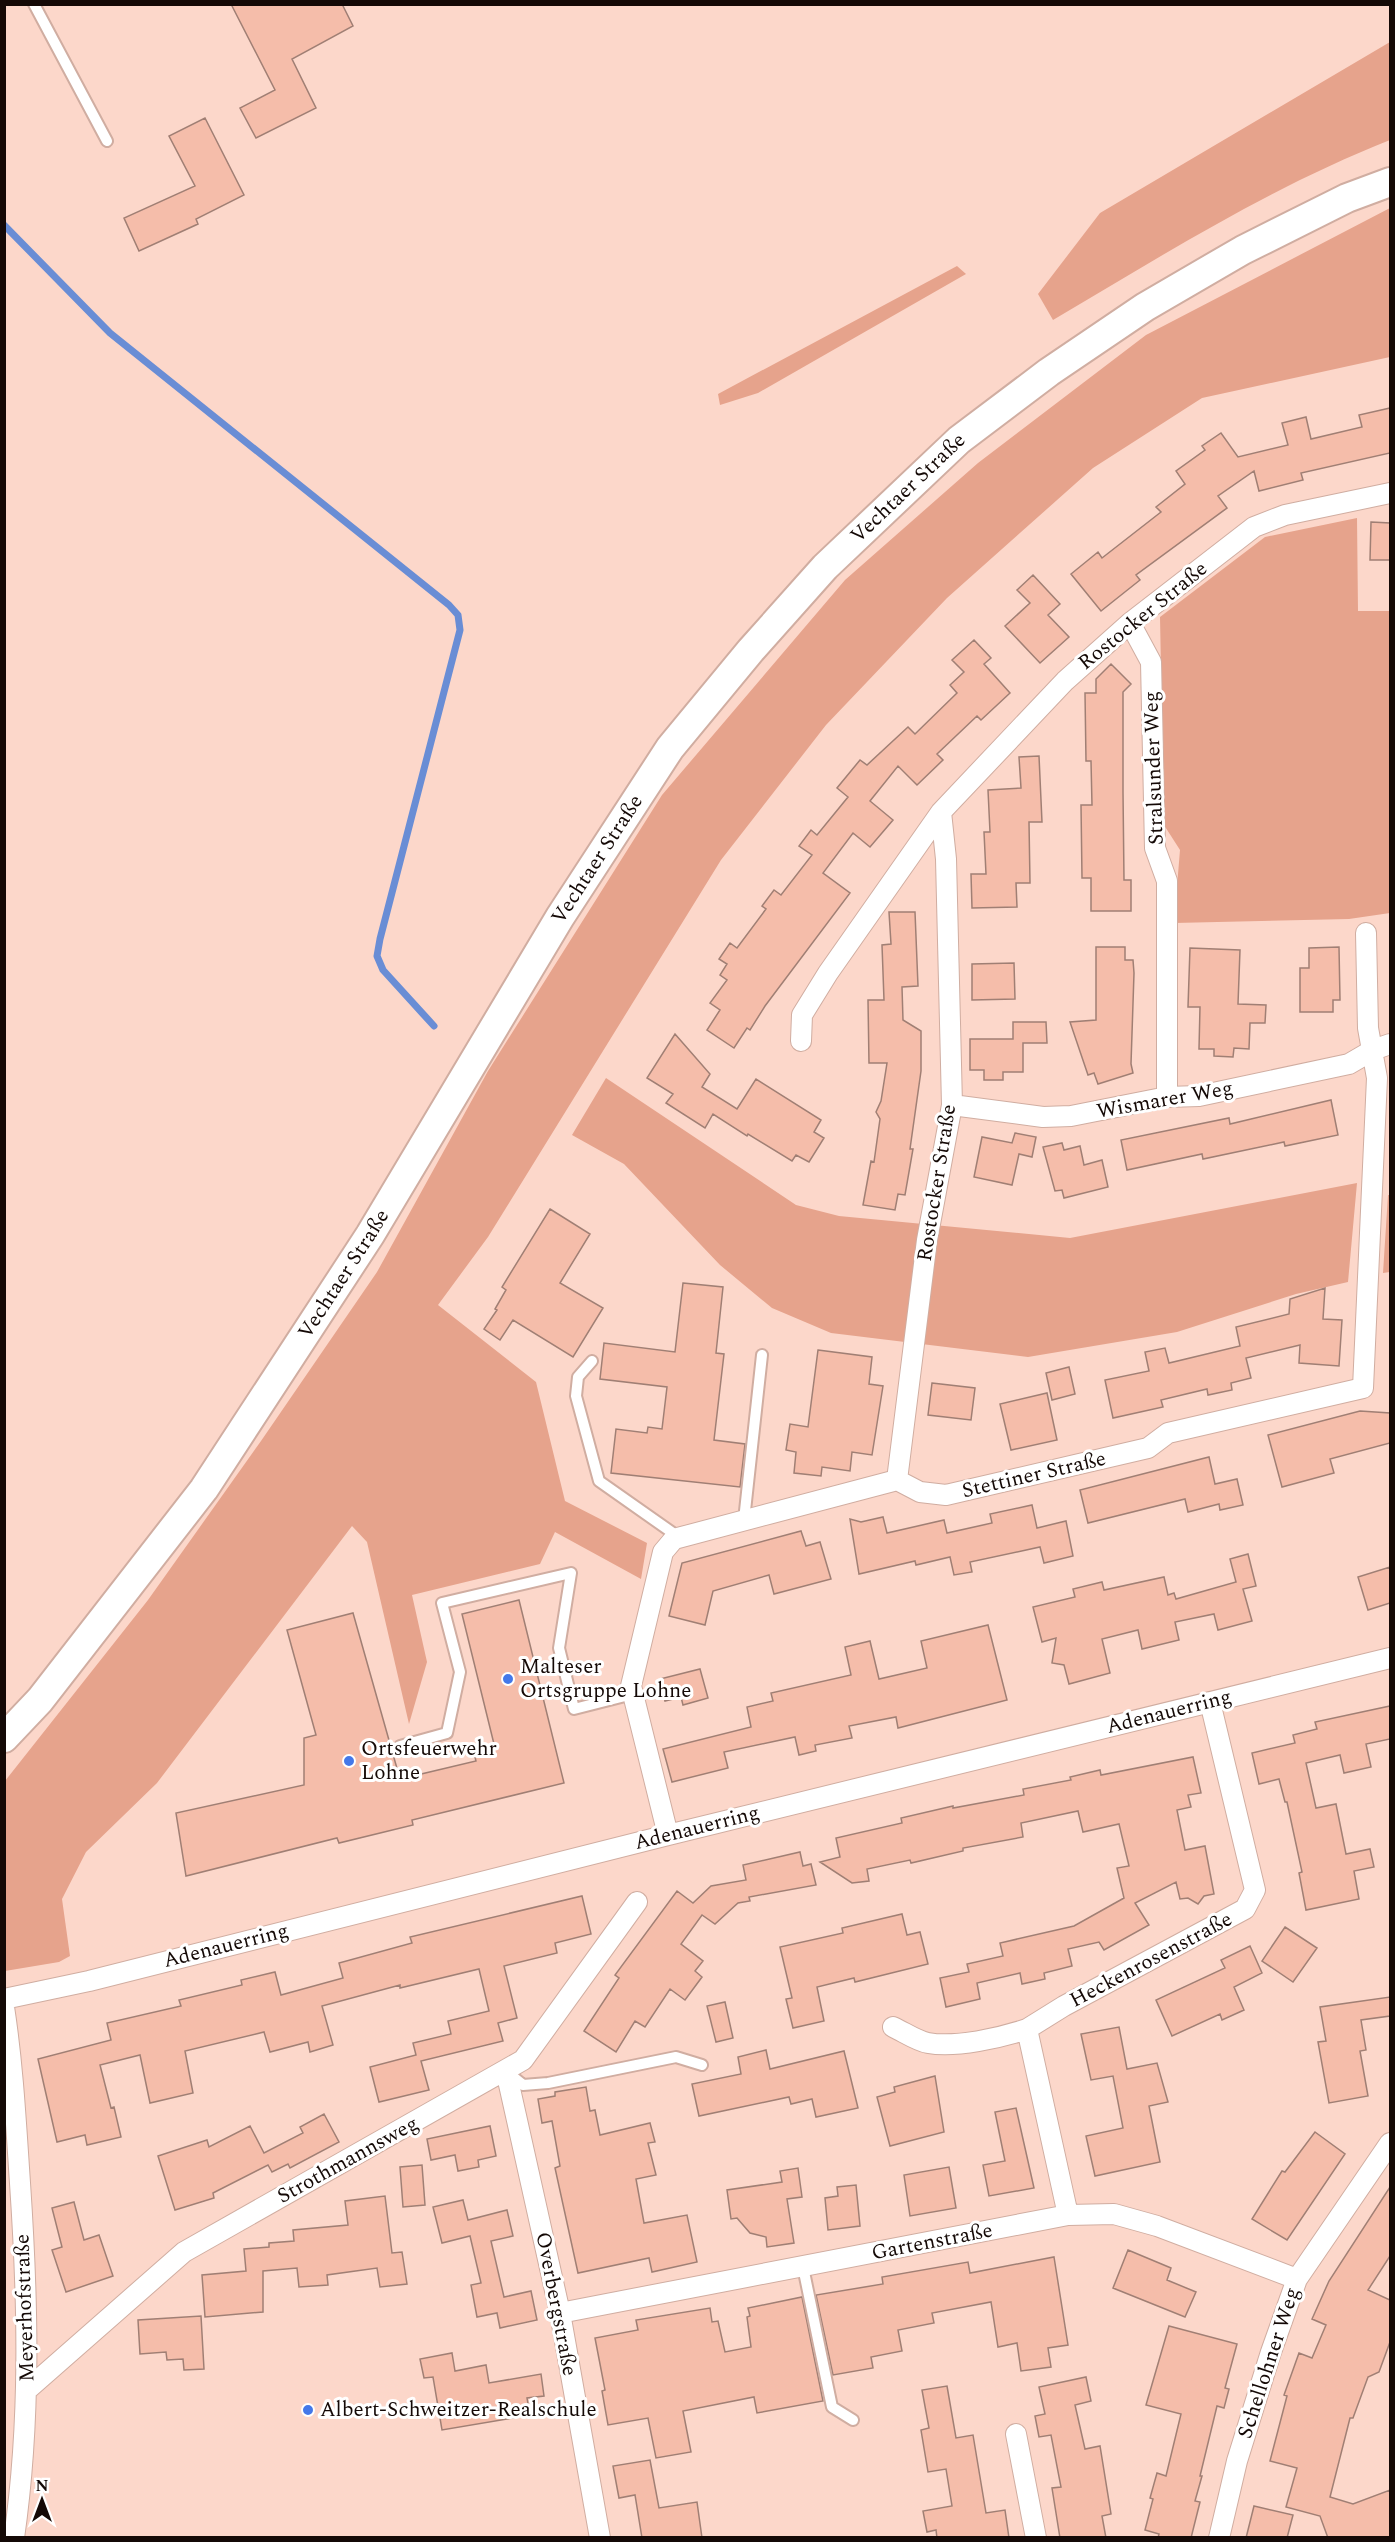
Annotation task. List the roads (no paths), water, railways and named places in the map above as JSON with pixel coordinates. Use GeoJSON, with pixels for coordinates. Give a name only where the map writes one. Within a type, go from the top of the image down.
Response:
{"type":"FeatureCollection","features":[{"type":"Feature","properties":{"kind":"main road","name":"Vechtaer Straße"},"geometry":{"type":"LineString","coordinates":[[4,1738],[40,1700],[204,1489],[370,1235],[560,917],[670,748],[825,567],[959,440],[1049,372],[1144,307],[1244,250],[1347,198],[1390,182]]}},
{"type":"Feature","properties":{"kind":"street","name":"Rostocker Straße"},"geometry":{"type":"LineString","coordinates":[[801,1041],[802,1015],[941,812],[1065,681],[1130,623],[1254,527],[1285,515],[1390,493]]}},
{"type":"Feature","properties":{"kind":"street","name":"Stralsunder Weg"},"geometry":{"type":"LineString","coordinates":[[1130,623],[1151,662],[1155,848],[1167,881],[1167,1097]]}},
{"type":"Feature","properties":{"kind":"street","name":"Rostocker Straße"},"geometry":{"type":"LineString","coordinates":[[897,1480],[927,1240],[952,1105],[946,859],[941,812]]}},
{"type":"Feature","properties":{"kind":"street"},"geometry":{"type":"LineString","coordinates":[[1366,933],[1368,1028],[1382,1047]]}},
{"type":"Feature","properties":{"kind":"street","name":"Wismarer Weg"},"geometry":{"type":"LineString","coordinates":[[952,1105],[1043,1117],[1071,1116],[1167,1097],[1200,1096],[1349,1064],[1382,1047]]}},
{"type":"Feature","properties":{"kind":"street","name":"Stettiner Straße"},"geometry":{"type":"LineString","coordinates":[[897,1480],[920,1492],[946,1495],[1148,1448],[1168,1433],[1363,1388],[1377,1078],[1382,1047]]}},
{"type":"Feature","properties":{"kind":"street"},"geometry":{"type":"LineString","coordinates":[[668,1835],[631,1686],[663,1552],[674,1539],[897,1480]]}},
{"type":"Feature","properties":{"kind":"street","name":"Adenauerring"},"geometry":{"type":"LineString","coordinates":[[4,1999],[89,1981],[668,1835],[1390,1658]]}},
{"type":"Feature","properties":{"kind":"street","name":"Heckenrosenstraße"},"geometry":{"type":"LineString","coordinates":[[893,2027],[927,2043],[971,2042],[1006,2036],[1027,2029],[1064,2006],[1245,1909],[1255,1890],[1210,1702]]}},
{"type":"Feature","properties":{"kind":"street","name":"Strothmannsweg"},"geometry":{"type":"LineString","coordinates":[[28,2389],[184,2252],[523,2060],[637,1902]]}},
{"type":"Feature","properties":{"kind":"street","name":"Meyerhofstraße"},"geometry":{"type":"LineString","coordinates":[[4,2007],[12,2056],[25,2262],[28,2389],[14,2538]]}},
{"type":"Feature","properties":{"kind":"street"},"geometry":{"type":"LineString","coordinates":[[1027,2029],[1068,2215]]}},
{"type":"Feature","properties":{"kind":"street","name":"Overbergstraße"},"geometry":{"type":"LineString","coordinates":[[506,2071],[560,2313],[600,2538]]}},
{"type":"Feature","properties":{"kind":"street","name":"Schellohner Weg"},"geometry":{"type":"LineString","coordinates":[[1219,2538],[1237,2461],[1271,2352],[1297,2279],[1390,2143]]}},
{"type":"Feature","properties":{"kind":"street","name":"Gartenstraße"},"geometry":{"type":"LineString","coordinates":[[560,2313],[1068,2215],[1114,2214],[1125,2217],[1157,2226],[1297,2279]]}},
{"type":"Feature","properties":{"kind":"street"},"geometry":{"type":"LineString","coordinates":[[1016,2434],[1036,2538]]}},
{"type":"Feature","properties":{"kind":"lane"},"geometry":{"type":"LineString","coordinates":[[34,4],[107,141]]}},
{"type":"Feature","properties":{"kind":"lane"},"geometry":{"type":"LineString","coordinates":[[744,1520],[762,1355]]}},
{"type":"Feature","properties":{"kind":"lane"},"geometry":{"type":"LineString","coordinates":[[592,1361],[578,1377],[576,1396],[599,1481],[680,1538]]}},
{"type":"Feature","properties":{"kind":"lane"},"geometry":{"type":"LineString","coordinates":[[400,1746],[447,1733],[460,1672],[442,1604],[571,1573],[559,1648],[574,1709],[633,1694]]}},
{"type":"Feature","properties":{"kind":"lane"},"geometry":{"type":"LineString","coordinates":[[506,2071],[523,2085],[548,2083],[676,2056],[702,2065]]}},
{"type":"Feature","properties":{"kind":"lane"},"geometry":{"type":"LineString","coordinates":[[803,2266],[832,2407],[853,2420]]}},
{"type":"Feature","properties":{"kind":"waterway"},"geometry":{"type":"LineString","coordinates":[[4,225],[110,333],[449,605],[458,615],[460,630],[377,956],[383,970],[434,1026]]}},
{"type":"Feature","properties":{"kind":"place","name":"Malteser Ortsgruppe Lohne"},"geometry":{"type":"Point","coordinates":[508,1679]}},
{"type":"Feature","properties":{"kind":"place","name":"Ortsfeuerwehr Lohne"},"geometry":{"type":"Point","coordinates":[349,1761]}},
{"type":"Feature","properties":{"kind":"place","name":"Albert-Schweitzer-Realschule"},"geometry":{"type":"Point","coordinates":[308,2410]}}]}
